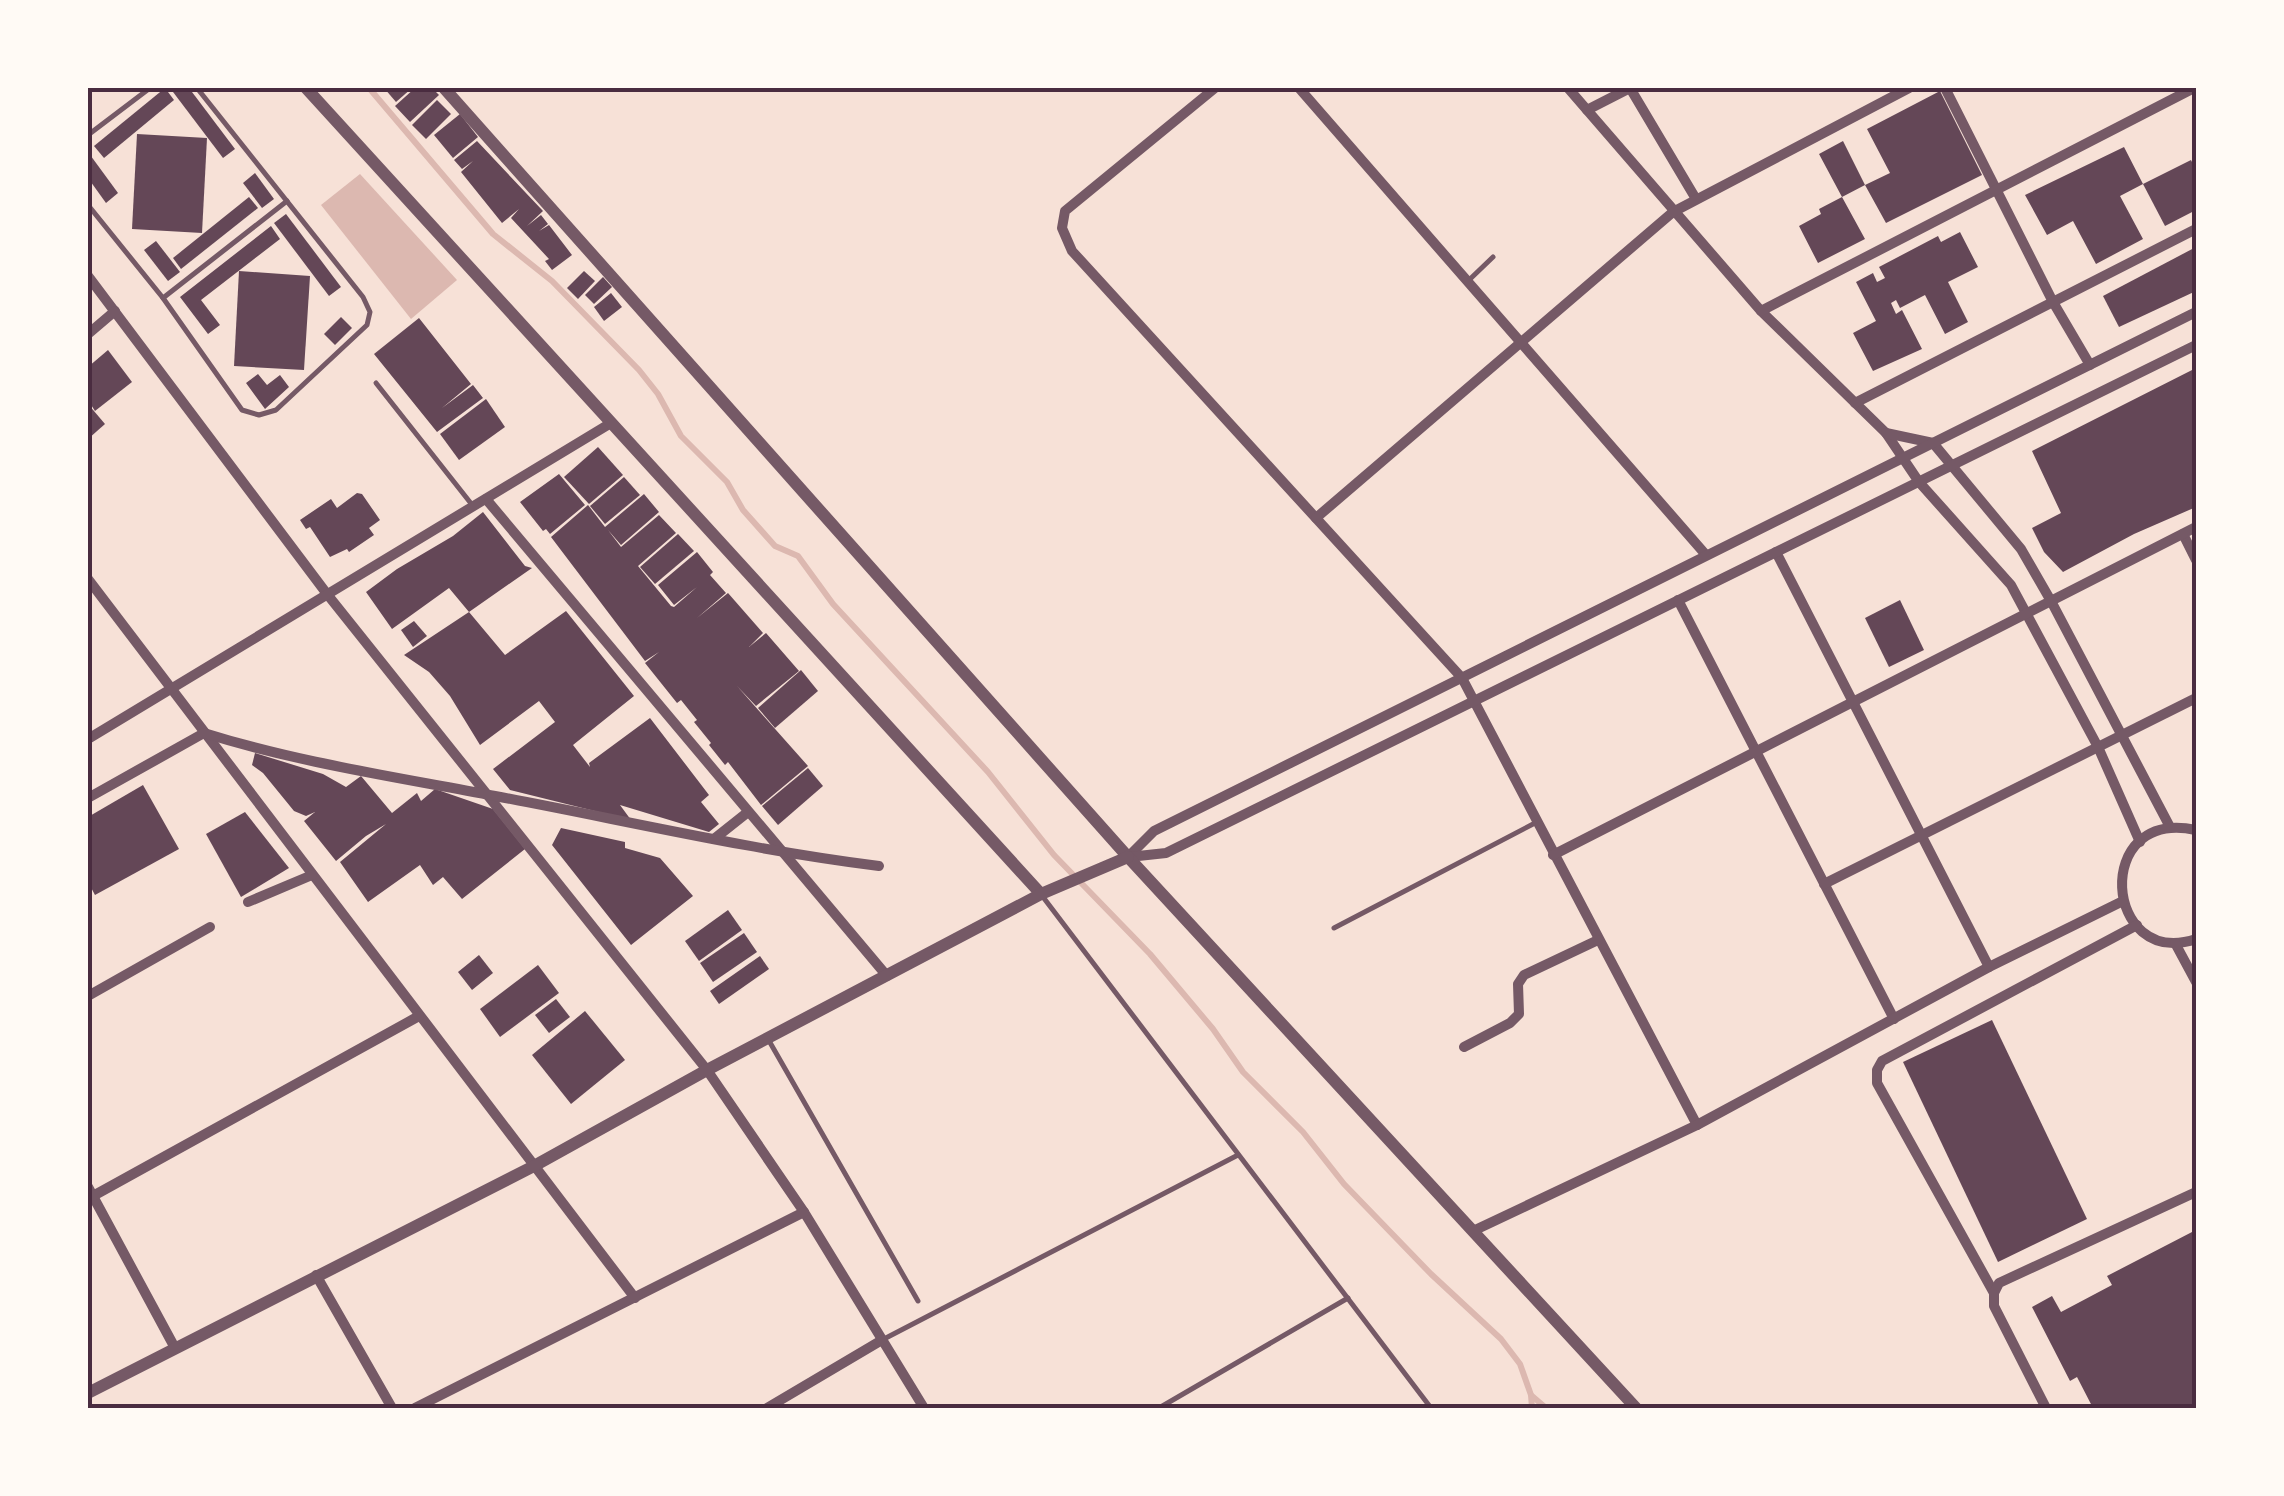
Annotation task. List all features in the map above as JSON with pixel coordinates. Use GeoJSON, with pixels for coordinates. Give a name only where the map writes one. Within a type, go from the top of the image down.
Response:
{"type":"FeatureCollection","features":[{"type":"Feature","properties":{"kind":"street"},"geometry":{"type":"LineString","coordinates":[[306,88],[1046,892]]}},
{"type":"Feature","properties":{"kind":"street"},"geometry":{"type":"LineString","coordinates":[[444,88],[1128,857],[1636,1408]]}},
{"type":"Feature","properties":{"kind":"street"},"geometry":{"type":"LineString","coordinates":[[1214,88],[1066,211],[1062,228],[1072,251],[1462,678],[1697,1125]]}},
{"type":"Feature","properties":{"kind":"street"},"geometry":{"type":"LineString","coordinates":[[1299,88],[1706,555]]}},
{"type":"Feature","properties":{"kind":"street"},"geometry":{"type":"LineString","coordinates":[[1568,88],[1761,311],[1886,433],[1919,482],[2011,586],[2098,747],[2140,842]]}},
{"type":"Feature","properties":{"kind":"street"},"geometry":{"type":"LineString","coordinates":[[1587,110],[1630,88],[1696,200]]}},
{"type":"Feature","properties":{"kind":"street"},"geometry":{"type":"LineString","coordinates":[[1316,518],[1673,212],[1909,88]]}},
{"type":"Feature","properties":{"kind":"street"},"geometry":{"type":"LineString","coordinates":[[1945,88],[2053,302],[2090,365]]}},
{"type":"Feature","properties":{"kind":"street"},"geometry":{"type":"LineString","coordinates":[[1761,311],[2194,88]]}},
{"type":"Feature","properties":{"kind":"street"},"geometry":{"type":"LineString","coordinates":[[1855,403],[2196,229]]}},
{"type":"Feature","properties":{"kind":"street"},"geometry":{"type":"LineString","coordinates":[[88,276],[328,594],[707,1070],[804,1212],[924,1408]]}},
{"type":"Feature","properties":{"kind":"street"},"geometry":{"type":"LineString","coordinates":[[88,334],[115,311]]}},
{"type":"Feature","properties":{"kind":"street"},"geometry":{"type":"LineString","coordinates":[[88,1393],[534,1166],[707,1070],[1046,892],[1128,857],[1154,831],[2196,312]]}},
{"type":"Feature","properties":{"kind":"street"},"geometry":{"type":"LineString","coordinates":[[1128,857],[1166,853],[2196,345]]}},
{"type":"Feature","properties":{"kind":"street"},"geometry":{"type":"LineString","coordinates":[[88,739],[611,423]]}},
{"type":"Feature","properties":{"kind":"street"},"geometry":{"type":"LineString","coordinates":[[1886,433],[1933,443],[2021,550],[2052,601],[2170,827]]}},
{"type":"Feature","properties":{"kind":"street"},"geometry":{"type":"LineString","coordinates":[[486,499],[887,976]]}},
{"type":"Feature","properties":{"kind":"street"},"geometry":{"type":"LineString","coordinates":[[1553,855],[2196,527]]}},
{"type":"Feature","properties":{"kind":"street"},"geometry":{"type":"LineString","coordinates":[[2183,534],[2196,560]]}},
{"type":"Feature","properties":{"kind":"street"},"geometry":{"type":"LineString","coordinates":[[1776,552],[1989,967]]}},
{"type":"Feature","properties":{"kind":"street"},"geometry":{"type":"LineString","coordinates":[[88,578],[635,1298]]}},
{"type":"Feature","properties":{"kind":"street"},"geometry":{"type":"LineString","coordinates":[[1678,600],[1894,1019]]}},
{"type":"Feature","properties":{"kind":"street"},"geometry":{"type":"LineString","coordinates":[[1824,884],[2196,698]]}},
{"type":"Feature","properties":{"kind":"street"},"geometry":{"type":"LineString","coordinates":[[88,798],[204,733],[271,754],[785,854],[879,866]]}},
{"type":"Feature","properties":{"kind":"street"},"geometry":{"type":"LineString","coordinates":[[1194,811],[1206,833]]}},
{"type":"Feature","properties":{"kind":"street"},"geometry":{"type":"LineString","coordinates":[[714,839],[748,812]]}},
{"type":"Feature","properties":{"kind":"street"},"geometry":{"type":"LineString","coordinates":[[2196,830],[2170,827],[2140,842],[2122,869],[2123,901],[2136,926],[2160,940],[2196,940]]}},
{"type":"Feature","properties":{"kind":"street"},"geometry":{"type":"LineString","coordinates":[[248,902],[312,875]]}},
{"type":"Feature","properties":{"kind":"street"},"geometry":{"type":"LineString","coordinates":[[1473,1231],[1697,1125],[1989,967],[2123,901]]}},
{"type":"Feature","properties":{"kind":"street"},"geometry":{"type":"LineString","coordinates":[[1994,1293],[1876,1084],[1876,1070],[1882,1061],[2136,926]]}},
{"type":"Feature","properties":{"kind":"street"},"geometry":{"type":"LineString","coordinates":[[88,996],[210,927]]}},
{"type":"Feature","properties":{"kind":"street"},"geometry":{"type":"LineString","coordinates":[[1464,1047],[1510,1023],[1519,1014],[1518,984],[1524,975],[1598,940]]}},
{"type":"Feature","properties":{"kind":"street"},"geometry":{"type":"LineString","coordinates":[[2175,943],[2196,982]]}},
{"type":"Feature","properties":{"kind":"street"},"geometry":{"type":"LineString","coordinates":[[175,1348],[90,1192],[419,1016]]}},
{"type":"Feature","properties":{"kind":"street"},"geometry":{"type":"LineString","coordinates":[[2046,1408],[1994,1306],[1998,1284],[2196,1192]]}},
{"type":"Feature","properties":{"kind":"street"},"geometry":{"type":"LineString","coordinates":[[415,1408],[804,1212]]}},
{"type":"Feature","properties":{"kind":"street"},"geometry":{"type":"LineString","coordinates":[[316,1275],[392,1408]]}},
{"type":"Feature","properties":{"kind":"street"},"geometry":{"type":"LineString","coordinates":[[766,1408],[882,1340]]}},
{"type":"Feature","properties":{"kind":"lane"},"geometry":{"type":"LineString","coordinates":[[88,135],[150,88]]}},
{"type":"Feature","properties":{"kind":"lane"},"geometry":{"type":"LineString","coordinates":[[88,205],[163,298],[242,410],[259,415],[276,410],[368,325],[370,312],[364,297],[197,88]]}},
{"type":"Feature","properties":{"kind":"lane"},"geometry":{"type":"LineString","coordinates":[[163,298],[287,201]]}},
{"type":"Feature","properties":{"kind":"lane"},"geometry":{"type":"LineString","coordinates":[[1468,281],[1494,257]]}},
{"type":"Feature","properties":{"kind":"lane"},"geometry":{"type":"LineString","coordinates":[[376,382],[472,506]]}},
{"type":"Feature","properties":{"kind":"lane"},"geometry":{"type":"LineString","coordinates":[[1334,928],[1536,822]]}},
{"type":"Feature","properties":{"kind":"lane"},"geometry":{"type":"LineString","coordinates":[[1046,892],[1238,1155],[1432,1408]]}},
{"type":"Feature","properties":{"kind":"lane"},"geometry":{"type":"LineString","coordinates":[[768,1038],[918,1301]]}},
{"type":"Feature","properties":{"kind":"lane"},"geometry":{"type":"LineString","coordinates":[[882,1340],[1238,1155]]}},
{"type":"Feature","properties":{"kind":"lane"},"geometry":{"type":"LineString","coordinates":[[1158,1408],[1348,1298]]}},
{"type":"Feature","properties":{"kind":"shaded area"},"geometry":{"type":"Polygon","coordinates":[[[360,174],[457,280],[411,319],[321,205],[360,174]]]}},
{"type":"Feature","properties":{"kind":"building"},"geometry":{"type":"Polygon","coordinates":[[[165,88],[174,100],[104,158],[94,146],[165,88]]]}},
{"type":"Feature","properties":{"kind":"building"},"geometry":{"type":"Polygon","coordinates":[[[170,88],[189,88],[235,149],[223,158],[170,88]]]}},
{"type":"Feature","properties":{"kind":"building"},"geometry":{"type":"Polygon","coordinates":[[[384,88],[412,88],[396,102],[384,88]]]}},
{"type":"Feature","properties":{"kind":"building"},"geometry":{"type":"Polygon","coordinates":[[[415,88],[432,88],[439,95],[410,122],[395,106],[415,88]]]}},
{"type":"Feature","properties":{"kind":"building"},"geometry":{"type":"Polygon","coordinates":[[[1940,91],[1982,175],[1886,223],[1865,185],[1890,173],[1867,129],[1940,91]]]}},
{"type":"Feature","properties":{"kind":"building"},"geometry":{"type":"Polygon","coordinates":[[[437,100],[451,114],[426,139],[412,125],[437,100]]]}},
{"type":"Feature","properties":{"kind":"building"},"geometry":{"type":"Polygon","coordinates":[[[460,114],[478,137],[453,158],[434,135],[460,114]]]}},
{"type":"Feature","properties":{"kind":"building"},"geometry":{"type":"Polygon","coordinates":[[[137,134],[207,138],[202,233],[132,229],[137,134]]]}},
{"type":"Feature","properties":{"kind":"building"},"geometry":{"type":"Polygon","coordinates":[[[477,141],[543,211],[527,226],[541,215],[548,224],[539,231],[549,225],[572,255],[552,270],[545,261],[549,259],[511,218],[519,209],[502,223],[461,172],[473,161],[462,169],[454,160],[477,141]]]}},
{"type":"Feature","properties":{"kind":"building"},"geometry":{"type":"Polygon","coordinates":[[[1843,141],[1865,185],[1842,197],[1819,154],[1843,141]]]}},
{"type":"Feature","properties":{"kind":"building"},"geometry":{"type":"Polygon","coordinates":[[[2124,147],[2143,184],[2120,196],[2143,239],[2096,264],[2073,221],[2047,235],[2025,195],[2124,147]]]}},
{"type":"Feature","properties":{"kind":"building"},"geometry":{"type":"Polygon","coordinates":[[[88,152],[118,193],[106,203],[88,178],[88,152]]]}},
{"type":"Feature","properties":{"kind":"building"},"geometry":{"type":"Polygon","coordinates":[[[2191,160],[2196,170],[2196,210],[2165,226],[2143,184],[2191,160]]]}},
{"type":"Feature","properties":{"kind":"building"},"geometry":{"type":"Polygon","coordinates":[[[255,173],[274,199],[262,208],[243,183],[255,173]]]}},
{"type":"Feature","properties":{"kind":"building"},"geometry":{"type":"Polygon","coordinates":[[[249,197],[258,208],[181,269],[173,258],[249,197]]]}},
{"type":"Feature","properties":{"kind":"building"},"geometry":{"type":"Polygon","coordinates":[[[1842,197],[1865,239],[1818,263],[1799,226],[1842,197]]]}},
{"type":"Feature","properties":{"kind":"building"},"geometry":{"type":"Polygon","coordinates":[[[286,214],[341,287],[329,296],[274,223],[286,214]]]}},
{"type":"Feature","properties":{"kind":"building"},"geometry":{"type":"Polygon","coordinates":[[[271,226],[280,239],[201,300],[220,325],[208,334],[180,297],[271,226]]]}},
{"type":"Feature","properties":{"kind":"building"},"geometry":{"type":"Polygon","coordinates":[[[1960,232],[1978,267],[1948,282],[1968,322],[1945,334],[1925,295],[1900,308],[1896,300],[1891,303],[1896,314],[1902,310],[1922,349],[1873,371],[1853,333],[1876,321],[1856,282],[1873,273],[1877,282],[1885,278],[1879,267],[1938,236],[1941,242],[1960,232]]]}},
{"type":"Feature","properties":{"kind":"building"},"geometry":{"type":"Polygon","coordinates":[[[156,241],[180,272],[168,281],[144,250],[156,241]]]}},
{"type":"Feature","properties":{"kind":"building"},"geometry":{"type":"Polygon","coordinates":[[[2196,247],[2196,291],[2119,327],[2103,296],[2196,247]]]}},
{"type":"Feature","properties":{"kind":"building"},"geometry":{"type":"Polygon","coordinates":[[[239,271],[310,276],[304,370],[234,366],[239,271]]]}},
{"type":"Feature","properties":{"kind":"building"},"geometry":{"type":"Polygon","coordinates":[[[584,271],[595,281],[578,299],[567,288],[584,271]]]}},
{"type":"Feature","properties":{"kind":"building"},"geometry":{"type":"Polygon","coordinates":[[[603,277],[612,287],[594,304],[585,295],[603,277]]]}},
{"type":"Feature","properties":{"kind":"building"},"geometry":{"type":"Polygon","coordinates":[[[611,293],[622,307],[604,321],[594,307],[611,293]]]}},
{"type":"Feature","properties":{"kind":"building"},"geometry":{"type":"Polygon","coordinates":[[[341,317],[352,328],[335,345],[324,334],[341,317]]]}},
{"type":"Feature","properties":{"kind":"building"},"geometry":{"type":"Polygon","coordinates":[[[419,318],[471,384],[442,408],[473,385],[483,398],[437,432],[374,354],[419,318]]]}},
{"type":"Feature","properties":{"kind":"building"},"geometry":{"type":"Polygon","coordinates":[[[108,350],[132,382],[95,411],[88,400],[88,367],[108,350]]]}},
{"type":"Feature","properties":{"kind":"building"},"geometry":{"type":"Polygon","coordinates":[[[2196,368],[2196,507],[2063,572],[2044,552],[2032,528],[2061,513],[2032,451],[2196,368]]]}},
{"type":"Feature","properties":{"kind":"building"},"geometry":{"type":"Polygon","coordinates":[[[258,374],[267,385],[280,375],[289,387],[265,409],[246,383],[258,374]]]}},
{"type":"Feature","properties":{"kind":"building"},"geometry":{"type":"Polygon","coordinates":[[[486,399],[505,427],[459,460],[440,434],[486,399]]]}},
{"type":"Feature","properties":{"kind":"building"},"geometry":{"type":"Polygon","coordinates":[[[88,404],[105,424],[88,439],[88,404]]]}},
{"type":"Feature","properties":{"kind":"building"},"geometry":{"type":"Polygon","coordinates":[[[598,447],[623,475],[589,504],[564,477],[598,447]]]}},
{"type":"Feature","properties":{"kind":"building"},"geometry":{"type":"Polygon","coordinates":[[[559,474],[585,505],[550,534],[546,529],[543,531],[520,502],[559,474]]]}},
{"type":"Feature","properties":{"kind":"building"},"geometry":{"type":"Polygon","coordinates":[[[624,477],[640,495],[605,524],[590,506],[624,477]]]}},
{"type":"Feature","properties":{"kind":"building"},"geometry":{"type":"Polygon","coordinates":[[[357,493],[362,494],[380,520],[369,528],[374,535],[349,552],[347,549],[330,557],[310,527],[306,529],[300,520],[331,499],[337,508],[357,493]]]}},
{"type":"Feature","properties":{"kind":"building"},"geometry":{"type":"Polygon","coordinates":[[[644,494],[659,512],[621,545],[608,530],[621,547],[659,515],[676,533],[638,566],[671,606],[674,607],[697,587],[674,605],[658,585],[697,552],[726,593],[697,618],[728,593],[763,633],[749,647],[766,633],[799,671],[756,706],[737,686],[808,766],[761,805],[728,762],[725,765],[709,745],[694,722],[697,720],[681,700],[677,703],[645,663],[659,652],[645,661],[551,537],[588,505],[605,527],[644,494]]]}},
{"type":"Feature","properties":{"kind":"building"},"geometry":{"type":"Polygon","coordinates":[[[483,512],[525,566],[532,568],[469,612],[449,588],[392,629],[366,592],[483,512]]]}},
{"type":"Feature","properties":{"kind":"building"},"geometry":{"type":"Polygon","coordinates":[[[678,534],[694,551],[655,584],[640,567],[678,534]]]}},
{"type":"Feature","properties":{"kind":"building"},"geometry":{"type":"Polygon","coordinates":[[[1900,600],[1924,650],[1889,667],[1865,618],[1900,600]]]}},
{"type":"Feature","properties":{"kind":"building"},"geometry":{"type":"Polygon","coordinates":[[[566,611],[634,696],[573,745],[590,767],[589,763],[650,718],[709,795],[701,802],[719,824],[709,832],[620,805],[631,820],[510,790],[493,769],[555,722],[539,701],[480,745],[450,696],[429,672],[404,655],[469,612],[505,655],[566,611]]]}},
{"type":"Feature","properties":{"kind":"building"},"geometry":{"type":"Polygon","coordinates":[[[414,621],[427,636],[413,647],[401,630],[414,621]]]}},
{"type":"Feature","properties":{"kind":"building"},"geometry":{"type":"Polygon","coordinates":[[[801,670],[818,691],[775,728],[758,708],[801,670]]]}},
{"type":"Feature","properties":{"kind":"building"},"geometry":{"type":"Polygon","coordinates":[[[255,753],[323,774],[346,787],[361,776],[392,813],[417,793],[421,801],[435,789],[493,809],[525,849],[462,899],[443,877],[433,885],[420,865],[368,902],[340,862],[386,824],[336,861],[304,821],[315,812],[306,816],[294,811],[252,765],[255,753]]]}},
{"type":"Feature","properties":{"kind":"building"},"geometry":{"type":"Polygon","coordinates":[[[808,768],[823,786],[778,825],[762,806],[808,768]]]}},
{"type":"Feature","properties":{"kind":"building"},"geometry":{"type":"Polygon","coordinates":[[[143,785],[179,849],[95,895],[88,882],[88,817],[143,785]]]}},
{"type":"Feature","properties":{"kind":"building"},"geometry":{"type":"Polygon","coordinates":[[[245,812],[289,868],[241,897],[206,834],[245,812]]]}},
{"type":"Feature","properties":{"kind":"building"},"geometry":{"type":"Polygon","coordinates":[[[561,828],[625,842],[625,848],[660,858],[693,896],[631,945],[552,845],[561,828]]]}},
{"type":"Feature","properties":{"kind":"building"},"geometry":{"type":"Polygon","coordinates":[[[728,910],[742,930],[699,961],[685,941],[728,910]]]}},
{"type":"Feature","properties":{"kind":"building"},"geometry":{"type":"Polygon","coordinates":[[[744,933],[757,952],[713,982],[700,963],[744,933]]]}},
{"type":"Feature","properties":{"kind":"building"},"geometry":{"type":"Polygon","coordinates":[[[479,955],[493,973],[472,990],[458,972],[479,955]]]}},
{"type":"Feature","properties":{"kind":"building"},"geometry":{"type":"Polygon","coordinates":[[[760,956],[769,969],[719,1004],[710,991],[760,956]]]}},
{"type":"Feature","properties":{"kind":"building"},"geometry":{"type":"Polygon","coordinates":[[[538,965],[559,993],[500,1037],[480,1009],[538,965]]]}},
{"type":"Feature","properties":{"kind":"building"},"geometry":{"type":"Polygon","coordinates":[[[556,999],[570,1017],[549,1033],[535,1015],[556,999]]]}},
{"type":"Feature","properties":{"kind":"building"},"geometry":{"type":"Polygon","coordinates":[[[585,1011],[625,1060],[571,1104],[532,1055],[585,1011]]]}},
{"type":"Feature","properties":{"kind":"building"},"geometry":{"type":"Polygon","coordinates":[[[1992,1020],[2087,1219],[1998,1262],[1903,1062],[1992,1020]]]}},
{"type":"Feature","properties":{"kind":"building"},"geometry":{"type":"Polygon","coordinates":[[[2192,1232],[2196,1241],[2196,1408],[2093,1408],[2077,1377],[2070,1381],[2032,1307],[2052,1296],[2061,1312],[2112,1285],[2107,1276],[2192,1232]]]}},
{"type":"Feature","properties":{"kind":"waterway"},"geometry":{"type":"LineString","coordinates":[[369,88],[493,234],[552,281],[639,370],[658,394],[681,436],[727,482],[743,510],[775,546],[798,556],[833,604],[988,772],[1054,855],[1150,954],[1213,1029],[1243,1072],[1303,1132],[1344,1184],[1501,1339],[1520,1364],[1532,1408]]}},
{"type":"Feature","properties":{"kind":"waterway"},"geometry":{"type":"LineString","coordinates":[[1532,1396],[1546,1408]]}}]}
